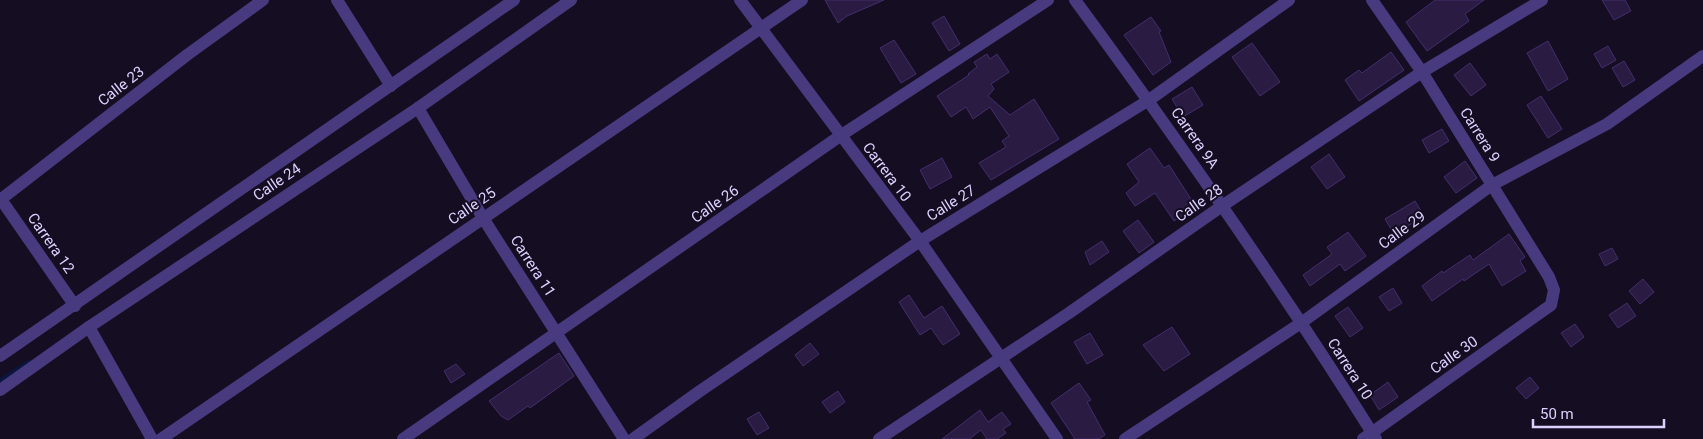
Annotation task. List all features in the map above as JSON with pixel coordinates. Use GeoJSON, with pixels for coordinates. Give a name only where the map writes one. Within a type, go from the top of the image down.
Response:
{"type":"FeatureCollection","features":[{"type":"Feature","properties":{"kind":"street","name":"Calle 23"},"geometry":{"type":"LineString","coordinates":[[0,199],[187,55],[263,0]]}},
{"type":"Feature","properties":{"kind":"street"},"geometry":{"type":"LineString","coordinates":[[337,0],[391,86]]}},
{"type":"Feature","properties":{"kind":"street","name":"Calle 24"},"geometry":{"type":"LineString","coordinates":[[0,356],[75,306],[514,0]]}},
{"type":"Feature","properties":{"kind":"street","name":"Calle 24"},"geometry":{"type":"LineString","coordinates":[[0,390],[89,327],[418,108],[571,0]]}},
{"type":"Feature","properties":{"kind":"street","name":"Carrera 10"},"geometry":{"type":"LineString","coordinates":[[740,0],[920,242],[1057,439]]}},
{"type":"Feature","properties":{"kind":"street","name":"Calle 25"},"geometry":{"type":"LineString","coordinates":[[161,439],[802,0]]}},
{"type":"Feature","properties":{"kind":"street","name":"Calle 26"},"geometry":{"type":"LineString","coordinates":[[404,439],[840,136],[1048,0]]}},
{"type":"Feature","properties":{"kind":"street","name":"Carrera 9A"},"geometry":{"type":"LineString","coordinates":[[1075,0],[1149,100],[1300,323]]}},
{"type":"Feature","properties":{"kind":"street","name":"Calle 27"},"geometry":{"type":"LineString","coordinates":[[633,439],[920,242],[1149,100],[1289,0]]}},
{"type":"Feature","properties":{"kind":"street","name":"Carrera 9"},"geometry":{"type":"LineString","coordinates":[[1372,0],[1422,72],[1549,277],[1554,290]]}},
{"type":"Feature","properties":{"kind":"street","name":"Calle 28"},"geometry":{"type":"LineString","coordinates":[[879,439],[1068,314],[1222,206],[1422,72],[1542,0]]}},
{"type":"Feature","properties":{"kind":"street","name":"Calle 29"},"geometry":{"type":"LineString","coordinates":[[1124,439],[1300,323],[1492,185],[1607,124],[1703,56]]}},
{"type":"Feature","properties":{"kind":"street","name":"Carrera 11"},"geometry":{"type":"LineString","coordinates":[[418,108],[483,218],[624,439]]}},
{"type":"Feature","properties":{"kind":"street","name":"Carrera 12"},"geometry":{"type":"LineString","coordinates":[[0,199],[75,306]]}},
{"type":"Feature","properties":{"kind":"street","name":"Calle 30"},"geometry":{"type":"LineString","coordinates":[[1371,437],[1551,304],[1554,290]]}},
{"type":"Feature","properties":{"kind":"street","name":"Carrera 10"},"geometry":{"type":"LineString","coordinates":[[1300,323],[1371,437]]}},
{"type":"Feature","properties":{"kind":"street"},"geometry":{"type":"LineString","coordinates":[[89,327],[152,439]]}},
{"type":"Feature","properties":{"kind":"building"},"geometry":{"type":"Polygon","coordinates":[[[825,0],[884,0],[847,16],[838,23],[825,0]]]}},
{"type":"Feature","properties":{"kind":"building"},"geometry":{"type":"Polygon","coordinates":[[[1435,0],[1484,0],[1465,14],[1469,21],[1427,51],[1406,22],[1435,0]]]}},
{"type":"Feature","properties":{"kind":"building"},"geometry":{"type":"Polygon","coordinates":[[[1602,0],[1625,0],[1631,11],[1614,20],[1602,0]]]}},
{"type":"Feature","properties":{"kind":"building"},"geometry":{"type":"Polygon","coordinates":[[[944,16],[960,44],[949,51],[932,23],[944,16]]]}},
{"type":"Feature","properties":{"kind":"building"},"geometry":{"type":"Polygon","coordinates":[[[1151,17],[1161,31],[1159,32],[1171,62],[1153,75],[1124,35],[1151,17]]]}},
{"type":"Feature","properties":{"kind":"building"},"geometry":{"type":"Polygon","coordinates":[[[894,40],[916,74],[901,83],[880,48],[894,40]]]}},
{"type":"Feature","properties":{"kind":"building"},"geometry":{"type":"Polygon","coordinates":[[[1548,41],[1568,79],[1548,91],[1527,53],[1548,41]]]}},
{"type":"Feature","properties":{"kind":"building"},"geometry":{"type":"Polygon","coordinates":[[[1252,43],[1280,82],[1260,96],[1232,57],[1252,43]]]}},
{"type":"Feature","properties":{"kind":"building"},"geometry":{"type":"Polygon","coordinates":[[[1608,46],[1616,60],[1602,68],[1594,54],[1608,46]]]}},
{"type":"Feature","properties":{"kind":"building"},"geometry":{"type":"Polygon","coordinates":[[[1391,52],[1404,70],[1359,101],[1345,80],[1359,70],[1362,73],[1391,52]]]}},
{"type":"Feature","properties":{"kind":"building"},"geometry":{"type":"Polygon","coordinates":[[[987,54],[990,59],[997,54],[1009,72],[991,84],[994,89],[988,96],[1010,115],[1034,99],[1059,139],[991,180],[979,163],[1006,147],[1002,141],[1009,136],[990,107],[973,119],[966,107],[951,117],[937,96],[969,75],[977,67],[974,62],[987,54]]]}},
{"type":"Feature","properties":{"kind":"building"},"geometry":{"type":"Polygon","coordinates":[[[1624,61],[1635,80],[1623,87],[1612,68],[1624,61]]]}},
{"type":"Feature","properties":{"kind":"building"},"geometry":{"type":"Polygon","coordinates":[[[1470,63],[1486,85],[1471,96],[1454,75],[1470,63]]]}},
{"type":"Feature","properties":{"kind":"building"},"geometry":{"type":"Polygon","coordinates":[[[1192,87],[1203,105],[1183,117],[1172,99],[1192,87]]]}},
{"type":"Feature","properties":{"kind":"building"},"geometry":{"type":"Polygon","coordinates":[[[1541,96],[1562,129],[1548,138],[1527,105],[1541,96]]]}},
{"type":"Feature","properties":{"kind":"building"},"geometry":{"type":"Polygon","coordinates":[[[1442,129],[1449,141],[1429,153],[1422,140],[1442,129]]]}},
{"type":"Feature","properties":{"kind":"building"},"geometry":{"type":"Polygon","coordinates":[[[1150,148],[1164,168],[1169,165],[1196,207],[1174,221],[1155,193],[1135,206],[1126,193],[1139,182],[1127,164],[1150,148]]]}},
{"type":"Feature","properties":{"kind":"building"},"geometry":{"type":"Polygon","coordinates":[[[1329,154],[1345,177],[1327,189],[1311,167],[1329,154]]]}},
{"type":"Feature","properties":{"kind":"building"},"geometry":{"type":"Polygon","coordinates":[[[942,158],[952,177],[930,189],[920,170],[942,158]]]}},
{"type":"Feature","properties":{"kind":"building"},"geometry":{"type":"Polygon","coordinates":[[[1465,161],[1477,178],[1456,193],[1444,177],[1465,161]]]}},
{"type":"Feature","properties":{"kind":"building"},"geometry":{"type":"Polygon","coordinates":[[[1415,201],[1424,216],[1394,234],[1385,219],[1415,201]]]}},
{"type":"Feature","properties":{"kind":"building"},"geometry":{"type":"Polygon","coordinates":[[[1138,220],[1154,242],[1139,253],[1123,231],[1138,220]]]}},
{"type":"Feature","properties":{"kind":"building"},"geometry":{"type":"Polygon","coordinates":[[[1348,232],[1366,256],[1345,271],[1340,264],[1310,286],[1303,275],[1332,254],[1327,247],[1348,232]]]}},
{"type":"Feature","properties":{"kind":"building"},"geometry":{"type":"Polygon","coordinates":[[[1509,234],[1525,257],[1520,261],[1526,271],[1502,286],[1489,264],[1464,281],[1463,279],[1432,301],[1422,286],[1442,271],[1443,273],[1470,255],[1473,260],[1509,234]]]}},
{"type":"Feature","properties":{"kind":"building"},"geometry":{"type":"Polygon","coordinates":[[[1102,241],[1109,252],[1090,265],[1085,252],[1102,241]]]}},
{"type":"Feature","properties":{"kind":"building"},"geometry":{"type":"Polygon","coordinates":[[[1612,248],[1618,259],[1605,266],[1599,254],[1612,248]]]}},
{"type":"Feature","properties":{"kind":"building"},"geometry":{"type":"Polygon","coordinates":[[[1643,279],[1654,292],[1640,304],[1629,291],[1643,279]]]}},
{"type":"Feature","properties":{"kind":"building"},"geometry":{"type":"Polygon","coordinates":[[[1393,288],[1402,303],[1389,311],[1379,297],[1393,288]]]}},
{"type":"Feature","properties":{"kind":"building"},"geometry":{"type":"Polygon","coordinates":[[[909,295],[924,318],[942,306],[960,334],[943,345],[931,328],[920,335],[899,302],[909,295]]]}},
{"type":"Feature","properties":{"kind":"building"},"geometry":{"type":"Polygon","coordinates":[[[1627,303],[1636,316],[1618,328],[1609,315],[1627,303]]]}},
{"type":"Feature","properties":{"kind":"building"},"geometry":{"type":"Polygon","coordinates":[[[1348,307],[1363,328],[1350,337],[1335,316],[1348,307]]]}},
{"type":"Feature","properties":{"kind":"building"},"geometry":{"type":"Polygon","coordinates":[[[1575,324],[1584,337],[1571,347],[1561,333],[1575,324]]]}},
{"type":"Feature","properties":{"kind":"building"},"geometry":{"type":"Polygon","coordinates":[[[1172,327],[1190,354],[1164,371],[1143,345],[1172,327]]]}},
{"type":"Feature","properties":{"kind":"building"},"geometry":{"type":"Polygon","coordinates":[[[1090,333],[1103,355],[1087,364],[1074,342],[1090,333]]]}},
{"type":"Feature","properties":{"kind":"building"},"geometry":{"type":"Polygon","coordinates":[[[810,343],[819,354],[803,366],[795,355],[810,343]]]}},
{"type":"Feature","properties":{"kind":"building"},"geometry":{"type":"Polygon","coordinates":[[[559,353],[574,376],[530,408],[528,406],[508,420],[501,416],[489,401],[559,353]]]}},
{"type":"Feature","properties":{"kind":"building"},"geometry":{"type":"Polygon","coordinates":[[[456,364],[465,374],[451,383],[444,371],[456,364]]]}},
{"type":"Feature","properties":{"kind":"building"},"geometry":{"type":"Polygon","coordinates":[[[1530,377],[1539,388],[1526,399],[1516,388],[1530,377]]]}},
{"type":"Feature","properties":{"kind":"building"},"geometry":{"type":"Polygon","coordinates":[[[1388,382],[1398,397],[1379,410],[1370,395],[1388,382]]]}},
{"type":"Feature","properties":{"kind":"building"},"geometry":{"type":"Polygon","coordinates":[[[1079,383],[1091,400],[1087,402],[1105,435],[1098,439],[1075,439],[1051,403],[1079,383]]]}},
{"type":"Feature","properties":{"kind":"building"},"geometry":{"type":"Polygon","coordinates":[[[838,391],[845,402],[830,413],[822,402],[838,391]]]}},
{"type":"Feature","properties":{"kind":"building"},"geometry":{"type":"Polygon","coordinates":[[[980,410],[988,422],[1002,412],[1011,424],[1003,429],[1006,433],[997,439],[987,439],[981,430],[969,439],[942,439],[980,410]]]}},
{"type":"Feature","properties":{"kind":"building"},"geometry":{"type":"Polygon","coordinates":[[[759,412],[769,428],[757,435],[747,419],[759,412]]]}},
{"type":"Feature","properties":{"kind":"waterway"},"geometry":{"type":"LineString","coordinates":[[0,381],[29,362]]}}]}
